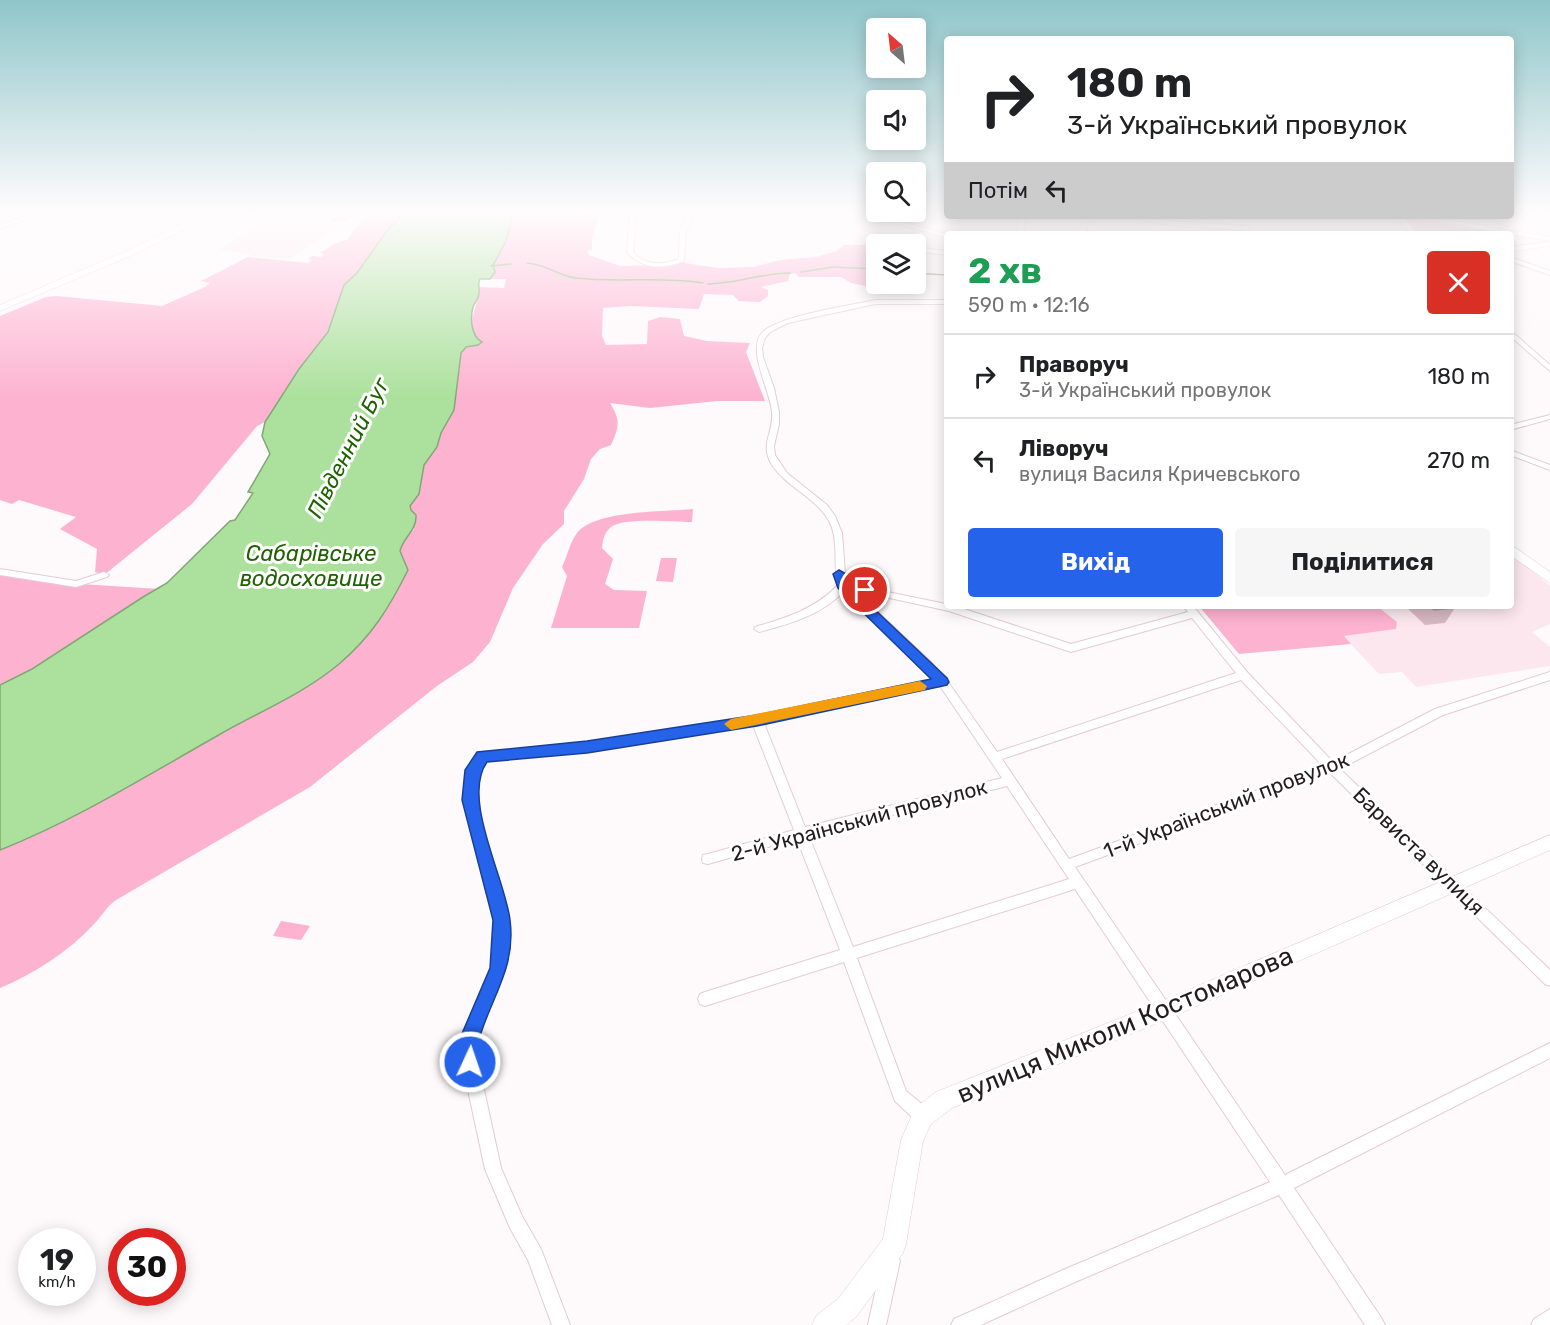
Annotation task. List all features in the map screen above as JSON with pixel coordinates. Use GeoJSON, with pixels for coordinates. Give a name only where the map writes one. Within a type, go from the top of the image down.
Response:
{"type":"FeatureCollection","features":[{"type":"Feature","properties":{"kind":"street"},"geometry":{"type":"LineString","coordinates":[[0,308],[78,275]]}},
{"type":"Feature","properties":{"kind":"street"},"geometry":{"type":"LineString","coordinates":[[944,302],[875,302],[839,309],[777,326],[768,331],[760,342],[760,357],[776,421],[769,447],[771,457],[804,492],[825,509],[836,526],[841,580],[942,682],[995,757],[1376,1325]]}},
{"type":"Feature","properties":{"kind":"street"},"geometry":{"type":"LineString","coordinates":[[1514,336],[1550,369]]}},
{"type":"Feature","properties":{"kind":"street"},"geometry":{"type":"LineString","coordinates":[[1514,427],[1550,417]]}},
{"type":"Feature","properties":{"kind":"street"},"geometry":{"type":"LineString","coordinates":[[1514,454],[1550,468]]}},
{"type":"Feature","properties":{"kind":"street"},"geometry":{"type":"LineString","coordinates":[[1514,551],[1550,579]]}},
{"type":"Feature","properties":{"kind":"street"},"geometry":{"type":"LineString","coordinates":[[0,572],[76,584],[104,575]]}},
{"type":"Feature","properties":{"kind":"street"},"geometry":{"type":"LineString","coordinates":[[759,629],[786,622],[814,609],[841,580]]}},
{"type":"Feature","properties":{"kind":"street","name":"Барвиста вулиця"},"geometry":{"type":"LineString","coordinates":[[841,580],[865,590],[944,607]]}},
{"type":"Feature","properties":{"kind":"street","name":"Барвиста вулиця"},"geometry":{"type":"LineString","coordinates":[[954,609],[1071,648],[1191,610],[1243,675],[1332,768],[1455,884],[1550,979]]}},
{"type":"Feature","properties":{"kind":"street","name":"2-й Український провулок"},"geometry":{"type":"LineString","coordinates":[[995,757],[1243,675]]}},
{"type":"Feature","properties":{"kind":"street","name":"1-й Український провулок"},"geometry":{"type":"LineString","coordinates":[[1067,865],[1332,768],[1440,712],[1550,676]]}},
{"type":"Feature","properties":{"kind":"street"},"geometry":{"type":"LineString","coordinates":[[561,1325],[535,1255],[516,1222],[494,1169],[470,1062],[470,1036],[499,968],[502,920],[470,800],[473,770],[483,756],[587,747],[757,720],[942,682]]}},
{"type":"Feature","properties":{"kind":"street"},"geometry":{"type":"LineString","coordinates":[[757,720],[849,955],[900,1096],[923,1116],[912,1140],[877,1325]]}},
{"type":"Feature","properties":{"kind":"street","name":"2-й Український провулок"},"geometry":{"type":"LineString","coordinates":[[708,859],[801,833],[1011,781]]}},
{"type":"Feature","properties":{"kind":"street","name":"вулиця Миколи Костомарова"},"geometry":{"type":"LineString","coordinates":[[923,1116],[944,1100],[1165,1010],[1550,842]]}},
{"type":"Feature","properties":{"kind":"street"},"geometry":{"type":"LineString","coordinates":[[705,999],[1079,882]]}},
{"type":"Feature","properties":{"kind":"street"},"geometry":{"type":"LineString","coordinates":[[960,1325],[1079,1271],[1282,1185],[1550,1050]]}},
{"type":"Feature","properties":{"kind":"street"},"geometry":{"type":"LineString","coordinates":[[825,1325],[847,1308],[894,1244]]}},
{"type":"Feature","properties":{"kind":"street"},"geometry":{"type":"LineString","coordinates":[[1540,1325],[1550,1318]]}},
{"type":"Feature","properties":{"kind":"shaded area"},"geometry":{"type":"Polygon","coordinates":[[[213,275],[366,275],[332,322],[324,338],[299,369],[265,422],[257,426],[192,504],[104,575],[95,572],[97,549],[60,529],[76,517],[19,500],[12,504],[0,500],[0,316],[46,297],[57,296],[162,306],[210,283],[201,281],[213,275]]]}},
{"type":"Feature","properties":{"kind":"shaded area"},"geometry":{"type":"Polygon","coordinates":[[[493,275],[790,275],[788,281],[761,287],[768,290],[768,296],[760,302],[739,301],[733,295],[704,294],[699,309],[631,306],[603,308],[602,336],[606,345],[647,344],[648,321],[660,317],[680,319],[684,336],[707,341],[750,343],[746,352],[765,401],[717,401],[650,408],[610,403],[618,424],[611,445],[600,449],[591,459],[584,479],[564,511],[564,524],[543,544],[513,588],[490,642],[473,662],[437,686],[310,787],[116,900],[84,934],[62,953],[26,976],[0,988],[0,827],[403,561],[401,547],[414,529],[410,506],[419,494],[424,465],[437,447],[441,433],[454,410],[461,353],[466,347],[474,346],[482,341],[475,336],[472,330],[473,315],[479,293],[478,287],[504,288],[506,279],[490,279],[493,275]]]}},
{"type":"Feature","properties":{"kind":"shaded area"},"geometry":{"type":"Polygon","coordinates":[[[797,275],[866,275],[866,286],[851,283],[841,277],[799,277],[797,275]]]}},
{"type":"Feature","properties":{"kind":"shaded area"},"geometry":{"type":"Polygon","coordinates":[[[693,509],[692,522],[627,522],[611,527],[605,534],[602,548],[613,559],[605,584],[614,590],[647,591],[639,628],[551,628],[567,576],[562,567],[570,545],[577,533],[586,525],[614,516],[693,509]]]}},
{"type":"Feature","properties":{"kind":"shaded area"},"geometry":{"type":"Polygon","coordinates":[[[1514,556],[1550,586],[1550,624],[1532,632],[1550,647],[1550,666],[1416,687],[1402,672],[1379,674],[1343,636],[1396,629],[1396,622],[1381,609],[1514,609],[1514,556]]]}},
{"type":"Feature","properties":{"kind":"shaded area"},"geometry":{"type":"Polygon","coordinates":[[[661,558],[677,558],[673,582],[656,581],[661,558]]]}},
{"type":"Feature","properties":{"kind":"shaded area"},"geometry":{"type":"Polygon","coordinates":[[[0,572],[80,584],[160,589],[143,597],[23,674],[0,685],[0,572]]]}},
{"type":"Feature","properties":{"kind":"shaded area"},"geometry":{"type":"Polygon","coordinates":[[[1202,609],[1381,609],[1397,622],[1396,629],[1344,636],[1351,644],[1239,654],[1202,609]]]}},
{"type":"Feature","properties":{"kind":"shaded area"},"geometry":{"type":"Polygon","coordinates":[[[281,921],[310,926],[301,940],[273,936],[281,921]]]}},
{"type":"Feature","properties":{"kind":"water","name":"Сабарівське водосховище"},"geometry":{"type":"Polygon","coordinates":[[[355,275],[493,275],[490,279],[479,281],[479,295],[473,307],[472,322],[476,336],[482,342],[466,347],[461,353],[454,410],[441,433],[437,447],[424,465],[419,494],[410,506],[416,515],[416,521],[400,551],[408,570],[387,609],[351,653],[310,685],[83,811],[0,850],[0,685],[32,669],[167,583],[230,521],[235,520],[253,493],[248,492],[270,454],[262,436],[265,422],[299,369],[328,332],[344,285],[355,275]]]}},
{"type":"Feature","properties":{"kind":"waterway"},"geometry":{"type":"LineString","coordinates":[[564,275],[608,280],[671,280],[703,283]]}},
{"type":"Feature","properties":{"kind":"waterway"},"geometry":{"type":"LineString","coordinates":[[708,284],[771,275]]}},
{"type":"Feature","properties":{"kind":"slow traffic"},"geometry":{"type":"LineString","coordinates":[[731,724],[920,686]]}},
{"type":"Feature","properties":{"kind":"route"},"geometry":{"type":"LineString","coordinates":[[470,1062],[470,1036],[499,968],[502,920],[470,800],[473,770],[483,756],[587,747],[757,720],[942,682],[843,586],[839,574],[865,590]]}},
{"type":"Feature","properties":{"kind":"water label","name":"Південний Буг"},"geometry":{"type":"Point","coordinates":[348,448]}}]}
